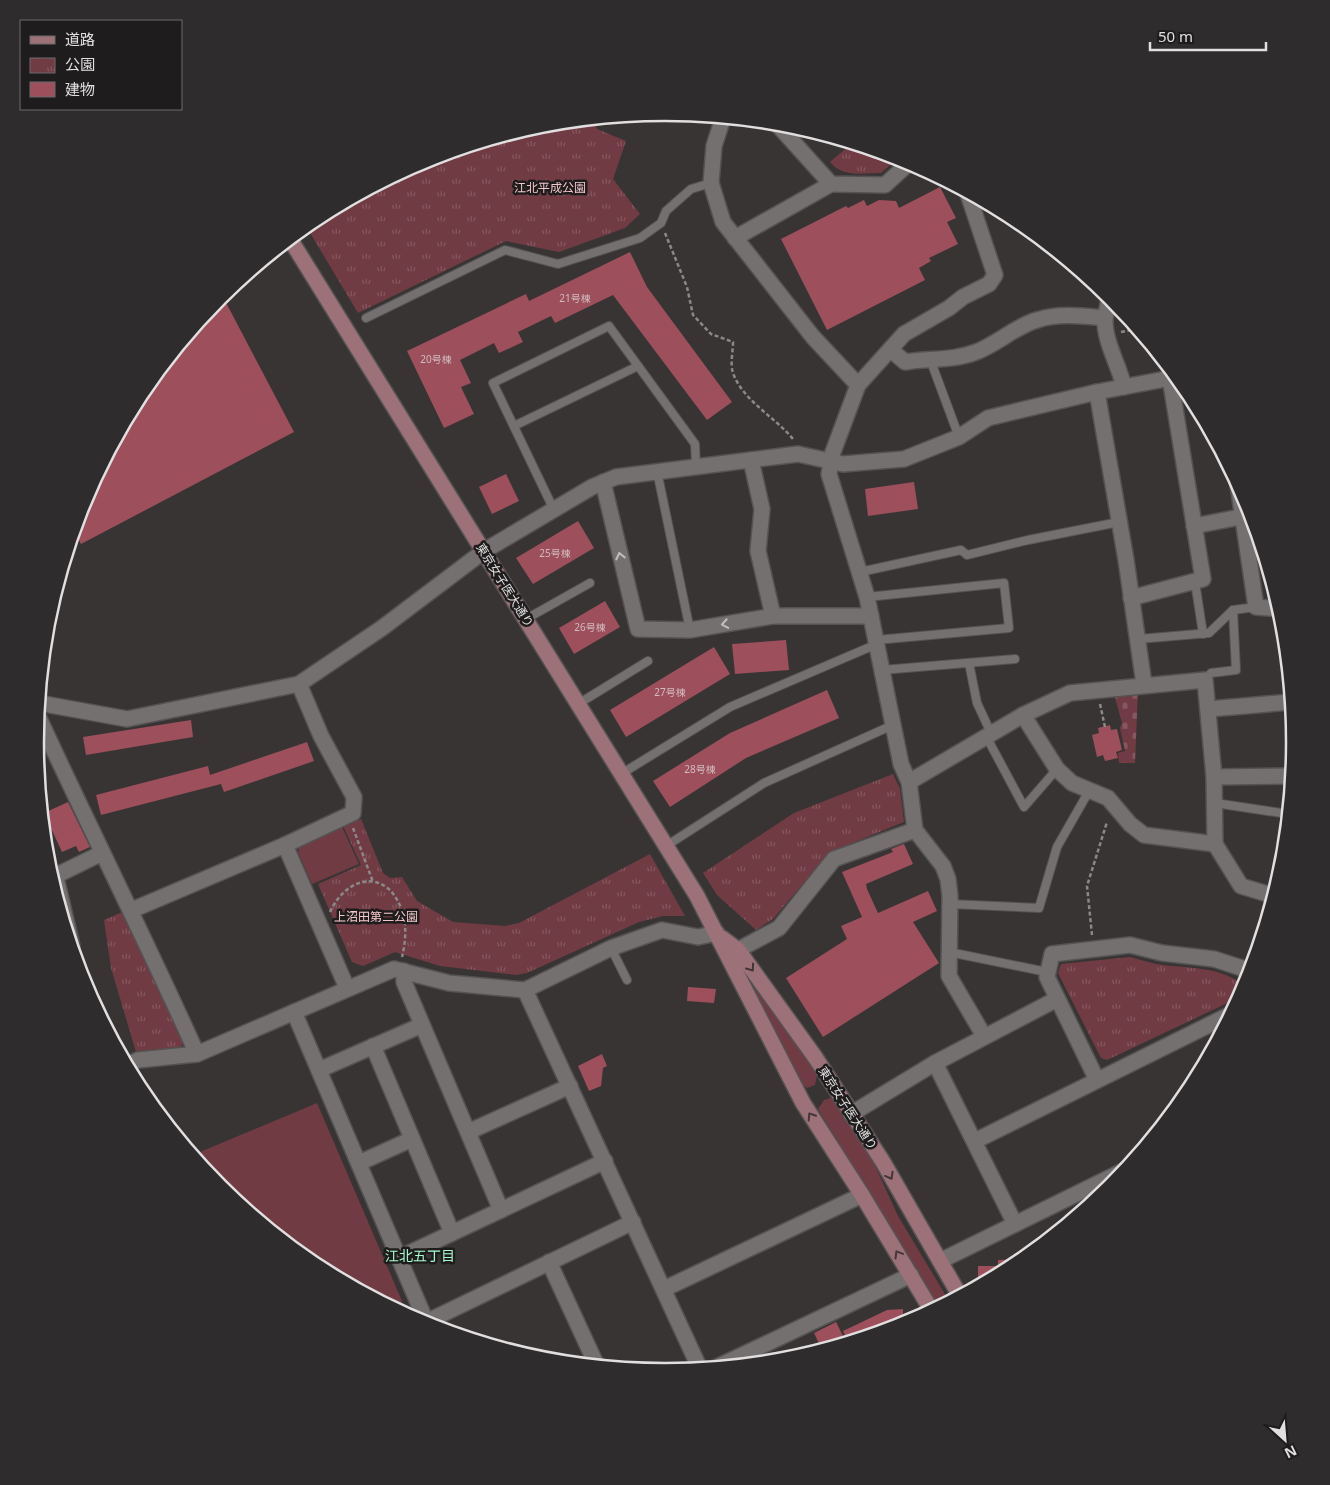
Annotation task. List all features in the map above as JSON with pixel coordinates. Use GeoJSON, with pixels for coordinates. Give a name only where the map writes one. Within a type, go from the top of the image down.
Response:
{"type":"FeatureCollection","features":[{"type":"Feature","properties":{"kind":"street"},"geometry":{"type":"LineString","coordinates":[[721,124],[714,146],[711,183],[723,222],[813,337],[858,385]]}},
{"type":"Feature","properties":{"kind":"street"},"geometry":{"type":"LineString","coordinates":[[784,133],[831,184]]}},
{"type":"Feature","properties":{"kind":"street"},"geometry":{"type":"LineString","coordinates":[[735,238],[831,184],[885,185],[903,169]]}},
{"type":"Feature","properties":{"kind":"street"},"geometry":{"type":"LineString","coordinates":[[970,201],[994,275],[989,284],[963,297],[950,308],[904,334],[858,385],[830,462],[829,474],[836,504],[867,597],[901,764],[909,782],[915,830],[943,866],[948,878],[950,904],[949,976],[984,1036]]}},
{"type":"Feature","properties":{"kind":"street","name":"東京女子医大通り"},"geometry":{"type":"LineString","coordinates":[[294,245],[666,846],[717,933],[787,1075],[928,1305]]}},
{"type":"Feature","properties":{"kind":"street"},"geometry":{"type":"LineString","coordinates":[[891,350],[905,362],[930,358],[952,360],[977,352],[1036,320],[1071,314],[1111,313],[1108,336],[1124,387]]}},
{"type":"Feature","properties":{"kind":"street"},"geometry":{"type":"LineString","coordinates":[[45,704],[127,720],[299,684],[382,628],[484,551],[603,482],[616,477],[657,470],[798,454],[843,464],[904,459],[959,437],[988,418],[1097,392],[1169,379]]}},
{"type":"Feature","properties":{"kind":"street"},"geometry":{"type":"LineString","coordinates":[[1131,598],[1203,579],[1174,386]]}},
{"type":"Feature","properties":{"kind":"street"},"geometry":{"type":"LineString","coordinates":[[1097,392],[1139,638],[1144,684]]}},
{"type":"Feature","properties":{"kind":"street"},"geometry":{"type":"LineString","coordinates":[[751,460],[762,508],[758,551],[773,616]]}},
{"type":"Feature","properties":{"kind":"street"},"geometry":{"type":"LineString","coordinates":[[603,482],[638,629],[690,630],[773,616],[871,616]]}},
{"type":"Feature","properties":{"kind":"street"},"geometry":{"type":"LineString","coordinates":[[1194,526],[1243,517]]}},
{"type":"Feature","properties":{"kind":"street"},"geometry":{"type":"LineString","coordinates":[[1248,531],[1256,607],[1271,608]]}},
{"type":"Feature","properties":{"kind":"street"},"geometry":{"type":"LineString","coordinates":[[909,782],[1023,715],[1070,693],[1144,684],[1205,680],[1214,777],[1215,844],[1241,886],[1267,894]]}},
{"type":"Feature","properties":{"kind":"street"},"geometry":{"type":"LineString","coordinates":[[132,910],[285,845],[354,813],[354,797],[322,736],[299,684]]}},
{"type":"Feature","properties":{"kind":"street"},"geometry":{"type":"LineString","coordinates":[[1209,709],[1285,703]]}},
{"type":"Feature","properties":{"kind":"street"},"geometry":{"type":"LineString","coordinates":[[1023,715],[1057,769],[1072,783],[1108,798],[1130,824],[1144,835],[1215,844]]}},
{"type":"Feature","properties":{"kind":"street"},"geometry":{"type":"LineString","coordinates":[[44,730],[102,853],[132,910],[197,1054]]}},
{"type":"Feature","properties":{"kind":"street"},"geometry":{"type":"LineString","coordinates":[[1214,777],[1285,776]]}},
{"type":"Feature","properties":{"kind":"street"},"geometry":{"type":"LineString","coordinates":[[738,950],[779,928],[834,859],[915,830]]}},
{"type":"Feature","properties":{"kind":"street"},"geometry":{"type":"LineString","coordinates":[[285,845],[347,988]]}},
{"type":"Feature","properties":{"kind":"street"},"geometry":{"type":"LineString","coordinates":[[59,875],[102,853]]}},
{"type":"Feature","properties":{"kind":"street"},"geometry":{"type":"LineString","coordinates":[[403,964],[449,983],[525,990],[611,948],[662,930],[698,937],[717,933]]}},
{"type":"Feature","properties":{"kind":"street","name":"東京女子医大通り"},"geometry":{"type":"LineString","coordinates":[[717,933],[738,950],[810,1050],[883,1162],[957,1291]]}},
{"type":"Feature","properties":{"kind":"street"},"geometry":{"type":"LineString","coordinates":[[1097,1080],[1047,977],[1052,954],[1130,945],[1162,953],[1214,959],[1243,968]]}},
{"type":"Feature","properties":{"kind":"street"},"geometry":{"type":"LineString","coordinates":[[133,1062],[138,1060],[197,1054],[403,964]]}},
{"type":"Feature","properties":{"kind":"street"},"geometry":{"type":"LineString","coordinates":[[403,964],[404,982],[502,1210]]}},
{"type":"Feature","properties":{"kind":"street"},"geometry":{"type":"LineString","coordinates":[[525,990],[697,1362]]}},
{"type":"Feature","properties":{"kind":"street"},"geometry":{"type":"LineString","coordinates":[[851,1114],[935,1063],[1058,999]]}},
{"type":"Feature","properties":{"kind":"street"},"geometry":{"type":"LineString","coordinates":[[294,1012],[400,1258],[422,1314]]}},
{"type":"Feature","properties":{"kind":"street"},"geometry":{"type":"LineString","coordinates":[[975,1141],[1221,1019]]}},
{"type":"Feature","properties":{"kind":"street"},"geometry":{"type":"LineString","coordinates":[[319,1070],[422,1025]]}},
{"type":"Feature","properties":{"kind":"street"},"geometry":{"type":"LineString","coordinates":[[373,1046],[452,1233]]}},
{"type":"Feature","properties":{"kind":"street"},"geometry":{"type":"LineString","coordinates":[[935,1063],[1015,1224]]}},
{"type":"Feature","properties":{"kind":"street"},"geometry":{"type":"LineString","coordinates":[[468,1132],[570,1086]]}},
{"type":"Feature","properties":{"kind":"street"},"geometry":{"type":"LineString","coordinates":[[359,1163],[412,1139]]}},
{"type":"Feature","properties":{"kind":"street"},"geometry":{"type":"LineString","coordinates":[[400,1258],[605,1162]]}},
{"type":"Feature","properties":{"kind":"street"},"geometry":{"type":"LineString","coordinates":[[940,1262],[1107,1179]]}},
{"type":"Feature","properties":{"kind":"street"},"geometry":{"type":"LineString","coordinates":[[664,1289],[862,1195]]}},
{"type":"Feature","properties":{"kind":"street"},"geometry":{"type":"LineString","coordinates":[[435,1319],[548,1262],[633,1222]]}},
{"type":"Feature","properties":{"kind":"street"},"geometry":{"type":"LineString","coordinates":[[548,1262],[594,1359]]}},
{"type":"Feature","properties":{"kind":"street"},"geometry":{"type":"LineString","coordinates":[[733,1359],[911,1275]]}},
{"type":"Feature","properties":{"kind":"lane"},"geometry":{"type":"LineString","coordinates":[[366,318],[505,250],[558,264],[640,238],[661,223],[666,211],[691,189],[711,183]]}},
{"type":"Feature","properties":{"kind":"lane"},"geometry":{"type":"LineString","coordinates":[[554,510],[493,383],[609,326],[695,444],[696,466]]}},
{"type":"Feature","properties":{"kind":"lane"},"geometry":{"type":"LineString","coordinates":[[930,358],[959,437]]}},
{"type":"Feature","properties":{"kind":"lane"},"geometry":{"type":"LineString","coordinates":[[514,426],[638,366]]}},
{"type":"Feature","properties":{"kind":"lane"},"geometry":{"type":"LineString","coordinates":[[657,470],[690,630]]}},
{"type":"Feature","properties":{"kind":"lane"},"geometry":{"type":"LineString","coordinates":[[860,572],[961,550],[967,555],[1016,542],[1119,522]]}},
{"type":"Feature","properties":{"kind":"lane"},"geometry":{"type":"LineString","coordinates":[[1195,582],[1203,634]]}},
{"type":"Feature","properties":{"kind":"lane"},"geometry":{"type":"LineString","coordinates":[[526,619],[590,583]]}},
{"type":"Feature","properties":{"kind":"lane"},"geometry":{"type":"LineString","coordinates":[[622,774],[730,707],[876,642],[1010,628],[1004,583],[867,597]]}},
{"type":"Feature","properties":{"kind":"lane"},"geometry":{"type":"LineString","coordinates":[[1139,638],[1209,633],[1233,610],[1256,607]]}},
{"type":"Feature","properties":{"kind":"lane"},"geometry":{"type":"LineString","coordinates":[[1205,680],[1210,673],[1236,670],[1233,610]]}},
{"type":"Feature","properties":{"kind":"lane"},"geometry":{"type":"LineString","coordinates":[[882,670],[1015,659]]}},
{"type":"Feature","properties":{"kind":"lane"},"geometry":{"type":"LineString","coordinates":[[578,704],[648,661]]}},
{"type":"Feature","properties":{"kind":"lane"},"geometry":{"type":"LineString","coordinates":[[969,663],[977,703],[989,735],[1024,807],[1057,769]]}},
{"type":"Feature","properties":{"kind":"lane"},"geometry":{"type":"LineString","coordinates":[[666,846],[764,783],[893,725]]}},
{"type":"Feature","properties":{"kind":"lane"},"geometry":{"type":"LineString","coordinates":[[950,904],[1038,908],[1057,847],[1089,791]]}},
{"type":"Feature","properties":{"kind":"lane"},"geometry":{"type":"LineString","coordinates":[[1215,803],[1282,813]]}},
{"type":"Feature","properties":{"kind":"lane"},"geometry":{"type":"LineString","coordinates":[[611,948],[627,980]]}},
{"type":"Feature","properties":{"kind":"lane"},"geometry":{"type":"LineString","coordinates":[[948,952],[1047,972]]}},
{"type":"Feature","properties":{"kind":"path"},"geometry":{"type":"LineString","coordinates":[[661,223],[688,288],[693,315],[711,334],[733,342],[732,372],[750,398],[782,426],[796,442],[798,454]]}},
{"type":"Feature","properties":{"kind":"path"},"geometry":{"type":"LineString","coordinates":[[1097,690],[1104,727]]}},
{"type":"Feature","properties":{"kind":"path"},"geometry":{"type":"LineString","coordinates":[[1094,949],[1087,886],[1113,804]]}},
{"type":"Feature","properties":{"kind":"path"},"geometry":{"type":"LineString","coordinates":[[350,815],[374,882]]}},
{"type":"Feature","properties":{"kind":"path"},"geometry":{"type":"LineString","coordinates":[[329,916],[341,893],[358,882],[374,882],[390,890],[402,909],[406,928],[403,964]]}},
{"type":"Feature","properties":{"kind":"green space","name":"江北平成公園"},"geometry":{"type":"Polygon","coordinates":[[[596,126],[597,129],[626,141],[613,179],[640,214],[625,228],[559,252],[506,241],[358,313],[310,233],[354,204],[390,185],[427,169],[465,154],[504,142],[544,133],[596,126]]]}},
{"type":"Feature","properties":{"kind":"green space"},"geometry":{"type":"Polygon","coordinates":[[[846,148],[891,164],[881,173],[854,174],[835,167],[830,162],[846,148]]]}},
{"type":"Feature","properties":{"kind":"green space"},"geometry":{"type":"Polygon","coordinates":[[[1138,690],[1135,763],[1119,763],[1118,753],[1125,751],[1120,728],[1122,723],[1114,694],[1138,690]]]}},
{"type":"Feature","properties":{"kind":"green space"},"geometry":{"type":"Polygon","coordinates":[[[893,774],[900,789],[904,822],[830,852],[773,919],[756,930],[717,895],[703,873],[794,813],[893,774]]]}},
{"type":"Feature","properties":{"kind":"green space","name":"上沼田第二公園"},"geometry":{"type":"Polygon","coordinates":[[[361,819],[383,873],[390,878],[402,877],[417,901],[453,922],[505,926],[519,923],[650,854],[685,916],[663,916],[639,922],[527,973],[516,975],[440,966],[395,952],[363,966],[352,962],[318,884],[361,865],[343,826],[361,819]]]}},
{"type":"Feature","properties":{"kind":"green space"},"geometry":{"type":"Polygon","coordinates":[[[342,827],[359,864],[312,884],[298,852],[300,846],[342,827]]]}},
{"type":"Feature","properties":{"kind":"green space"},"geometry":{"type":"Polygon","coordinates":[[[125,911],[184,1040],[181,1048],[136,1052],[111,968],[104,920],[125,911]]]}},
{"type":"Feature","properties":{"kind":"green space"},"geometry":{"type":"Polygon","coordinates":[[[1130,957],[1156,964],[1214,971],[1238,982],[1229,1002],[1107,1060],[1101,1058],[1058,973],[1061,964],[1130,957]]]}},
{"type":"Feature","properties":{"kind":"green space"},"geometry":{"type":"Polygon","coordinates":[[[743,972],[806,1055],[817,1075],[815,1085],[807,1088],[798,1081],[743,972]]]}},
{"type":"Feature","properties":{"kind":"green space"},"geometry":{"type":"Polygon","coordinates":[[[831,1098],[836,1101],[872,1159],[898,1216],[946,1297],[936,1302],[818,1109],[824,1100],[831,1098]]]}},
{"type":"Feature","properties":{"kind":"green space"},"geometry":{"type":"Polygon","coordinates":[[[317,1103],[402,1301],[401,1305],[354,1281],[287,1235],[255,1210],[226,1182],[200,1152],[317,1103]]]}},
{"type":"Feature","properties":{"kind":"building"},"geometry":{"type":"Polygon","coordinates":[[[940,187],[956,218],[947,222],[958,244],[929,258],[931,261],[919,268],[925,280],[827,330],[781,239],[846,206],[848,208],[864,200],[867,206],[879,200],[896,201],[899,208],[940,187]]]}},
{"type":"Feature","properties":{"kind":"building"},"geometry":{"type":"Polygon","coordinates":[[[630,252],[647,287],[732,402],[707,420],[613,295],[555,323],[551,316],[518,332],[523,342],[499,353],[494,343],[460,360],[471,383],[461,387],[474,414],[444,428],[407,351],[526,294],[529,301],[630,252]]]}},
{"type":"Feature","properties":{"kind":"building"},"geometry":{"type":"Polygon","coordinates":[[[226,303],[294,432],[81,544],[78,539],[91,505],[127,432],[148,397],[172,364],[226,303]]]}},
{"type":"Feature","properties":{"kind":"building"},"geometry":{"type":"Polygon","coordinates":[[[506,474],[519,501],[492,514],[479,487],[506,474]]]}},
{"type":"Feature","properties":{"kind":"building"},"geometry":{"type":"Polygon","coordinates":[[[914,482],[918,509],[868,516],[865,489],[914,482]]]}},
{"type":"Feature","properties":{"kind":"building"},"geometry":{"type":"Polygon","coordinates":[[[578,521],[594,548],[533,584],[516,558],[578,521]]]}},
{"type":"Feature","properties":{"kind":"building"},"geometry":{"type":"Polygon","coordinates":[[[605,601],[620,627],[574,654],[559,628],[605,601]]]}},
{"type":"Feature","properties":{"kind":"building"},"geometry":{"type":"Polygon","coordinates":[[[786,640],[789,670],[735,674],[732,644],[786,640]]]}},
{"type":"Feature","properties":{"kind":"building"},"geometry":{"type":"Polygon","coordinates":[[[714,647],[730,674],[626,737],[610,710],[714,647]]]}},
{"type":"Feature","properties":{"kind":"building"},"geometry":{"type":"Polygon","coordinates":[[[827,690],[839,718],[746,758],[670,807],[653,781],[730,733],[827,690]]]}},
{"type":"Feature","properties":{"kind":"building"},"geometry":{"type":"Polygon","coordinates":[[[191,720],[193,737],[86,755],[83,737],[191,720]]]}},
{"type":"Feature","properties":{"kind":"building"},"geometry":{"type":"Polygon","coordinates":[[[1110,725],[1111,730],[1117,729],[1122,750],[1116,752],[1118,758],[1105,761],[1103,755],[1097,757],[1092,735],[1099,733],[1098,728],[1110,725]]]}},
{"type":"Feature","properties":{"kind":"building"},"geometry":{"type":"Polygon","coordinates":[[[307,742],[314,761],[224,792],[221,784],[101,815],[96,795],[208,766],[210,775],[307,742]]]}},
{"type":"Feature","properties":{"kind":"building"},"geometry":{"type":"Polygon","coordinates":[[[68,802],[90,847],[79,852],[76,846],[62,852],[49,824],[48,811],[68,802]]]}},
{"type":"Feature","properties":{"kind":"building"},"geometry":{"type":"Polygon","coordinates":[[[904,844],[913,864],[866,884],[867,889],[878,913],[928,891],[937,911],[913,922],[939,963],[823,1037],[786,978],[847,939],[841,926],[862,917],[842,872],[893,852],[891,849],[904,844]]]}},
{"type":"Feature","properties":{"kind":"building"},"geometry":{"type":"Polygon","coordinates":[[[688,987],[716,989],[714,1003],[687,1001],[688,987]]]}},
{"type":"Feature","properties":{"kind":"building"},"geometry":{"type":"Polygon","coordinates":[[[602,1054],[607,1066],[603,1068],[601,1086],[589,1091],[578,1066],[602,1054]]]}},
{"type":"Feature","properties":{"kind":"building"},"geometry":{"type":"Polygon","coordinates":[[[998,1260],[1009,1260],[978,1280],[978,1266],[998,1266],[998,1260]]]}},
{"type":"Feature","properties":{"kind":"building"},"geometry":{"type":"Polygon","coordinates":[[[903,1309],[903,1316],[846,1337],[843,1331],[887,1310],[903,1309]]]}},
{"type":"Feature","properties":{"kind":"building"},"geometry":{"type":"Polygon","coordinates":[[[836,1322],[844,1338],[819,1344],[814,1333],[836,1322]]]}},
{"type":"Feature","properties":{"kind":"district","name":"江北五丁目"},"geometry":{"type":"Point","coordinates":[420,1255]}}]}
